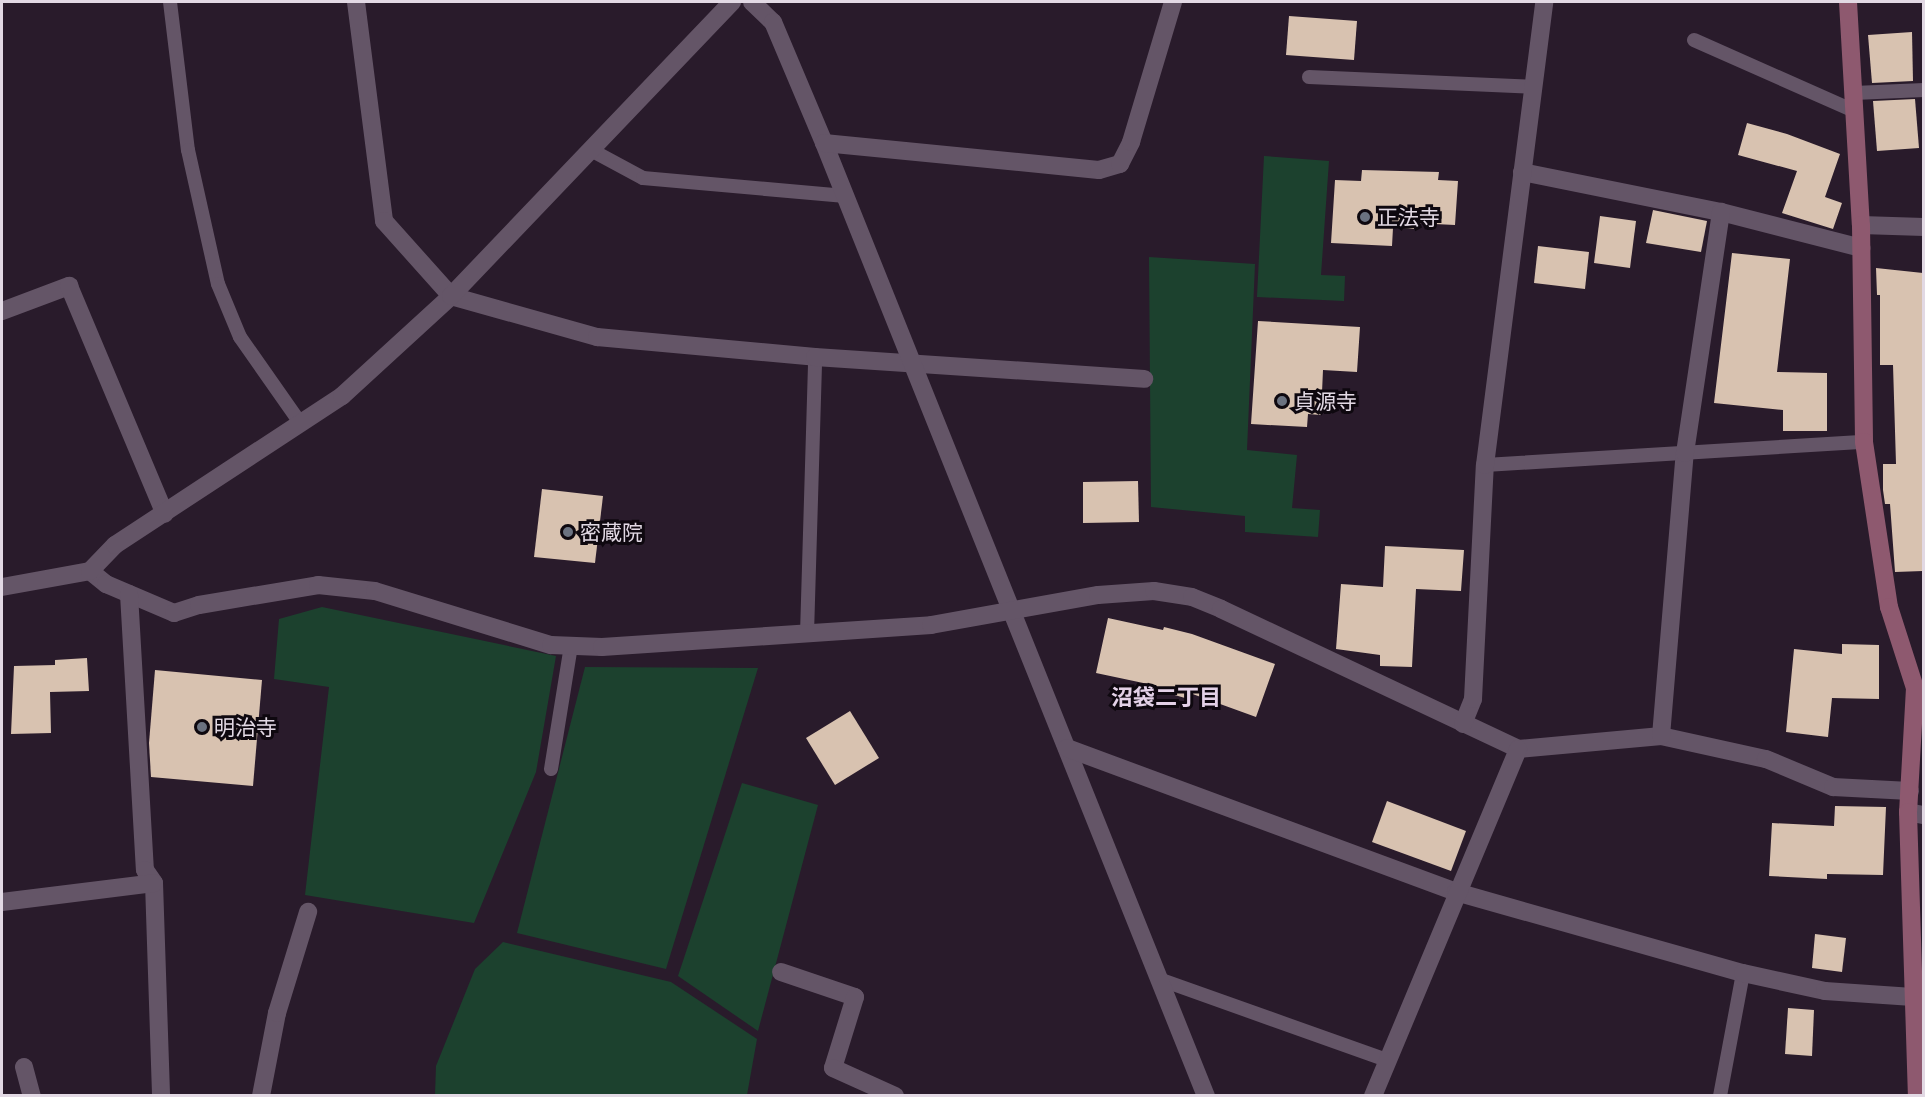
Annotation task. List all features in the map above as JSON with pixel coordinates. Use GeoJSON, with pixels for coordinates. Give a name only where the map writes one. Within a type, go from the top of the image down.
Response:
{"type":"FeatureCollection","features":[{"type":"Feature","properties":{"kind":"street"},"geometry":{"type":"LineString","coordinates":[[356,2],[384,221],[451,296],[597,336],[815,357],[911,361],[1144,379]]}},
{"type":"Feature","properties":{"kind":"street"},"geometry":{"type":"LineString","coordinates":[[2,587],[90,571],[116,545],[342,396],[451,296],[732,2]]}},
{"type":"Feature","properties":{"kind":"street"},"geometry":{"type":"LineString","coordinates":[[752,2],[773,22],[824,143],[1206,1095]]}},
{"type":"Feature","properties":{"kind":"street"},"geometry":{"type":"LineString","coordinates":[[824,143],[1099,170],[1120,164],[1131,142],[1173,2]]}},
{"type":"Feature","properties":{"kind":"street"},"geometry":{"type":"LineString","coordinates":[[1463,724],[1473,699],[1485,465],[1544,2]]}},
{"type":"Feature","properties":{"kind":"street"},"geometry":{"type":"LineString","coordinates":[[1848,2],[1861,225],[1864,442],[1889,607],[1919,686],[1910,791],[1916,813],[1913,997],[1917,1095]]}},
{"type":"Feature","properties":{"kind":"street"},"geometry":{"type":"LineString","coordinates":[[1522,172],[1721,212],[1861,248]]}},
{"type":"Feature","properties":{"kind":"street"},"geometry":{"type":"LineString","coordinates":[[1661,735],[1685,453],[1721,212]]}},
{"type":"Feature","properties":{"kind":"street"},"geometry":{"type":"LineString","coordinates":[[1861,225],[1923,227]]}},
{"type":"Feature","properties":{"kind":"street"},"geometry":{"type":"LineString","coordinates":[[2,311],[69,286],[165,514]]}},
{"type":"Feature","properties":{"kind":"street"},"geometry":{"type":"LineString","coordinates":[[90,571],[106,584],[174,613],[200,605],[318,585],[375,591],[551,645],[602,647],[931,625],[1098,595],[1154,591],[1192,597],[1518,749],[1661,735],[1766,759],[1833,787],[1910,791]]}},
{"type":"Feature","properties":{"kind":"street"},"geometry":{"type":"LineString","coordinates":[[129,594],[145,870],[154,883],[161,1095]]}},
{"type":"Feature","properties":{"kind":"street"},"geometry":{"type":"LineString","coordinates":[[1067,748],[1456,892],[1743,973],[1825,991],[1913,997]]}},
{"type":"Feature","properties":{"kind":"street"},"geometry":{"type":"LineString","coordinates":[[1373,1095],[1456,892],[1518,749]]}},
{"type":"Feature","properties":{"kind":"street"},"geometry":{"type":"LineString","coordinates":[[2,902],[59,893],[154,883]]}},
{"type":"Feature","properties":{"kind":"street"},"geometry":{"type":"LineString","coordinates":[[261,1095],[277,1013],[308,912]]}},
{"type":"Feature","properties":{"kind":"street"},"geometry":{"type":"LineString","coordinates":[[781,972],[855,997],[833,1068],[895,1095]]}},
{"type":"Feature","properties":{"kind":"street"},"geometry":{"type":"LineString","coordinates":[[24,1067],[32,1095]]}},
{"type":"Feature","properties":{"kind":"lane"},"geometry":{"type":"LineString","coordinates":[[170,2],[188,150],[218,284],[240,337],[301,424]]}},
{"type":"Feature","properties":{"kind":"lane"},"geometry":{"type":"LineString","coordinates":[[1694,40],[1854,102],[1923,90]]}},
{"type":"Feature","properties":{"kind":"lane"},"geometry":{"type":"LineString","coordinates":[[1309,77],[1534,87]]}},
{"type":"Feature","properties":{"kind":"lane"},"geometry":{"type":"LineString","coordinates":[[591,150],[643,178],[845,196]]}},
{"type":"Feature","properties":{"kind":"lane"},"geometry":{"type":"LineString","coordinates":[[807,634],[815,357]]}},
{"type":"Feature","properties":{"kind":"lane"},"geometry":{"type":"LineString","coordinates":[[1485,465],[1864,442]]}},
{"type":"Feature","properties":{"kind":"lane"},"geometry":{"type":"LineString","coordinates":[[551,769],[570,646]]}},
{"type":"Feature","properties":{"kind":"lane"},"geometry":{"type":"LineString","coordinates":[[1720,1095],[1743,973]]}},
{"type":"Feature","properties":{"kind":"lane"},"geometry":{"type":"LineString","coordinates":[[1160,979],[1387,1060]]}},
{"type":"Feature","properties":{"kind":"green space"},"geometry":{"type":"Polygon","coordinates":[[[1264,156],[1329,161],[1321,275],[1345,276],[1344,301],[1257,297],[1264,156]]]}},
{"type":"Feature","properties":{"kind":"green space"},"geometry":{"type":"Polygon","coordinates":[[[1149,257],[1255,264],[1247,450],[1297,455],[1292,508],[1320,510],[1318,537],[1245,532],[1245,516],[1151,507],[1149,257]]]}},
{"type":"Feature","properties":{"kind":"green space"},"geometry":{"type":"Polygon","coordinates":[[[322,607],[556,656],[536,772],[474,923],[305,895],[329,687],[274,679],[279,619],[322,607]]]}},
{"type":"Feature","properties":{"kind":"green space"},"geometry":{"type":"Polygon","coordinates":[[[585,667],[758,668],[666,969],[517,933],[585,667]]]}},
{"type":"Feature","properties":{"kind":"green space"},"geometry":{"type":"Polygon","coordinates":[[[742,783],[818,805],[758,1031],[678,976],[742,783]]]}},
{"type":"Feature","properties":{"kind":"green space"},"geometry":{"type":"Polygon","coordinates":[[[503,942],[671,982],[757,1039],[747,1095],[435,1095],[436,1066],[475,969],[503,942]]]}},
{"type":"Feature","properties":{"kind":"building"},"geometry":{"type":"Polygon","coordinates":[[[1289,16],[1357,21],[1354,60],[1286,55],[1289,16]]]}},
{"type":"Feature","properties":{"kind":"building"},"geometry":{"type":"Polygon","coordinates":[[[1912,32],[1913,81],[1872,83],[1868,35],[1912,32]]]}},
{"type":"Feature","properties":{"kind":"building"},"geometry":{"type":"Polygon","coordinates":[[[1915,99],[1919,148],[1877,151],[1873,101],[1915,99]]]}},
{"type":"Feature","properties":{"kind":"building"},"geometry":{"type":"Polygon","coordinates":[[[1747,123],[1787,134],[1840,154],[1825,197],[1842,203],[1833,229],[1782,213],[1797,171],[1738,155],[1747,123]]]}},
{"type":"Feature","properties":{"kind":"building"},"geometry":{"type":"Polygon","coordinates":[[[1362,170],[1439,172],[1438,180],[1458,181],[1455,225],[1414,223],[1414,229],[1393,228],[1392,246],[1331,243],[1335,180],[1361,181],[1362,170]]]}},
{"type":"Feature","properties":{"kind":"building"},"geometry":{"type":"Polygon","coordinates":[[[1653,210],[1707,221],[1701,252],[1646,243],[1653,210]]]}},
{"type":"Feature","properties":{"kind":"building"},"geometry":{"type":"Polygon","coordinates":[[[1600,216],[1636,221],[1630,268],[1594,263],[1600,216]]]}},
{"type":"Feature","properties":{"kind":"building"},"geometry":{"type":"Polygon","coordinates":[[[1538,246],[1589,252],[1585,289],[1534,283],[1538,246]]]}},
{"type":"Feature","properties":{"kind":"building"},"geometry":{"type":"Polygon","coordinates":[[[1732,253],[1790,259],[1777,372],[1827,373],[1827,431],[1783,431],[1783,410],[1714,403],[1732,253]]]}},
{"type":"Feature","properties":{"kind":"building"},"geometry":{"type":"Polygon","coordinates":[[[1876,268],[1923,273],[1923,571],[1895,572],[1890,504],[1885,504],[1883,490],[1883,464],[1896,464],[1893,365],[1880,365],[1880,295],[1877,295],[1876,268]]]}},
{"type":"Feature","properties":{"kind":"building"},"geometry":{"type":"Polygon","coordinates":[[[1258,321],[1360,327],[1357,372],[1323,370],[1321,415],[1308,414],[1307,427],[1251,424],[1258,321]]]}},
{"type":"Feature","properties":{"kind":"building"},"geometry":{"type":"Polygon","coordinates":[[[1138,481],[1139,522],[1083,523],[1083,482],[1138,481]]]}},
{"type":"Feature","properties":{"kind":"building"},"geometry":{"type":"Polygon","coordinates":[[[542,489],[603,496],[595,563],[534,557],[542,489]]]}},
{"type":"Feature","properties":{"kind":"building"},"geometry":{"type":"Polygon","coordinates":[[[1385,546],[1464,550],[1461,591],[1416,589],[1412,667],[1380,666],[1380,655],[1336,649],[1341,584],[1383,587],[1385,546]]]}},
{"type":"Feature","properties":{"kind":"building"},"geometry":{"type":"Polygon","coordinates":[[[1108,618],[1192,634],[1275,664],[1256,717],[1187,692],[1185,698],[1147,687],[1148,684],[1096,673],[1108,618]]]}},
{"type":"Feature","properties":{"kind":"building"},"geometry":{"type":"Polygon","coordinates":[[[1842,644],[1879,645],[1879,699],[1832,698],[1828,737],[1786,732],[1794,649],[1842,654],[1842,644]]]}},
{"type":"Feature","properties":{"kind":"building"},"geometry":{"type":"Polygon","coordinates":[[[87,658],[89,691],[50,692],[51,733],[11,734],[14,666],[55,665],[55,660],[87,658]]]}},
{"type":"Feature","properties":{"kind":"building"},"geometry":{"type":"Polygon","coordinates":[[[155,670],[262,680],[253,786],[151,777],[149,743],[155,670]]]}},
{"type":"Feature","properties":{"kind":"building"},"geometry":{"type":"Polygon","coordinates":[[[850,711],[879,758],[835,785],[806,738],[850,711]]]}},
{"type":"Feature","properties":{"kind":"building"},"geometry":{"type":"Polygon","coordinates":[[[1387,801],[1466,831],[1451,871],[1372,842],[1387,801]]]}},
{"type":"Feature","properties":{"kind":"building"},"geometry":{"type":"Polygon","coordinates":[[[1835,806],[1886,807],[1883,875],[1827,874],[1827,879],[1769,876],[1772,823],[1834,826],[1835,806]]]}},
{"type":"Feature","properties":{"kind":"building"},"geometry":{"type":"Polygon","coordinates":[[[1815,934],[1846,938],[1842,972],[1812,968],[1815,934]]]}},
{"type":"Feature","properties":{"kind":"building"},"geometry":{"type":"Polygon","coordinates":[[[1788,1008],[1814,1010],[1812,1056],[1785,1054],[1788,1008]]]}},
{"type":"Feature","properties":{"kind":"place","name":"正法寺"},"geometry":{"type":"Point","coordinates":[1365,217]}},
{"type":"Feature","properties":{"kind":"place","name":"貞源寺"},"geometry":{"type":"Point","coordinates":[1282,401]}},
{"type":"Feature","properties":{"kind":"place","name":"密蔵院"},"geometry":{"type":"Point","coordinates":[568,532]}},
{"type":"Feature","properties":{"kind":"place","name":"明治寺"},"geometry":{"type":"Point","coordinates":[202,727]}},
{"type":"Feature","properties":{"kind":"district","name":"沼袋二丁目"},"geometry":{"type":"Point","coordinates":[1166,698]}}]}
